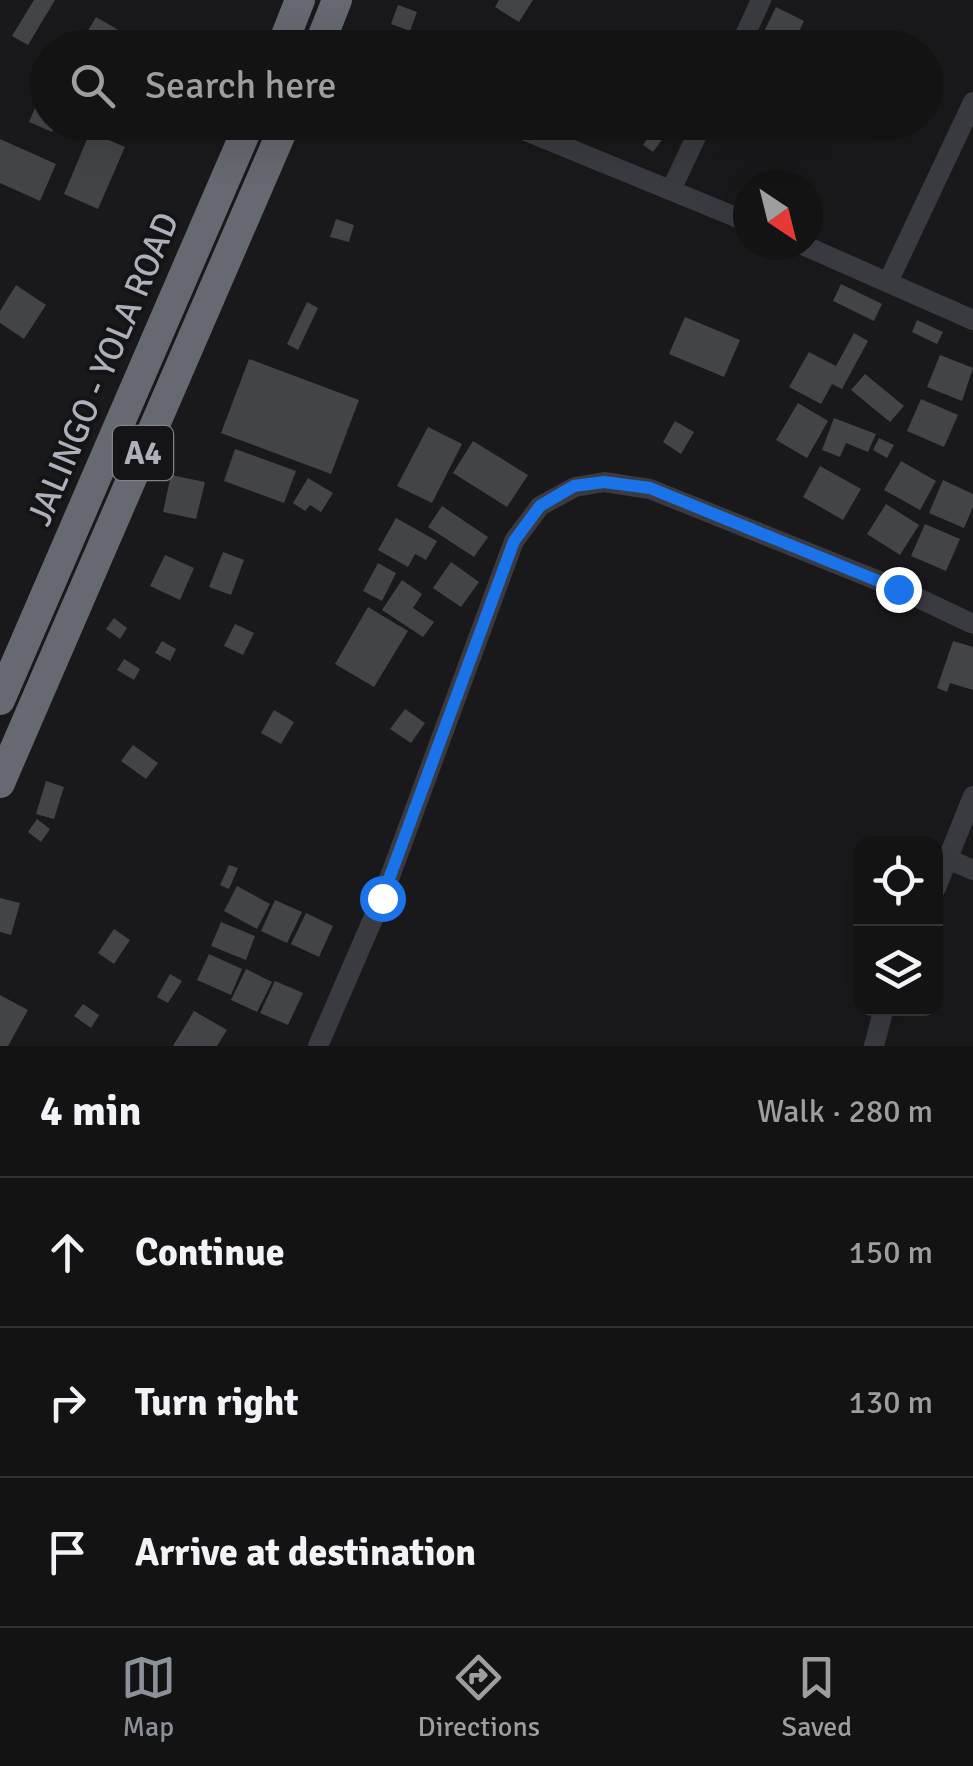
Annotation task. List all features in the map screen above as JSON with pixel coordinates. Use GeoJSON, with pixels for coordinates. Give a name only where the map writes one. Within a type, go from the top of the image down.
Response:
{"type":"FeatureCollection","features":[{"type":"Feature","properties":{"kind":"highway"},"geometry":{"type":"LineString","coordinates":[[288,30],[300,0]]}},
{"type":"Feature","properties":{"kind":"highway"},"geometry":{"type":"LineString","coordinates":[[325,30],[337,0]]}},
{"type":"Feature","properties":{"kind":"highway","name":"JALINGO - YOLA ROAD"},"geometry":{"type":"LineString","coordinates":[[0,700],[242,140]]}},
{"type":"Feature","properties":{"kind":"highway","name":"A4"},"geometry":{"type":"LineString","coordinates":[[0,782],[278,140]]}},
{"type":"Feature","properties":{"kind":"street"},"geometry":{"type":"LineString","coordinates":[[747,30],[761,0]]}},
{"type":"Feature","properties":{"kind":"street"},"geometry":{"type":"LineString","coordinates":[[889,280],[973,102]]}},
{"type":"Feature","properties":{"kind":"street"},"geometry":{"type":"LineString","coordinates":[[548,140],[733,216]]}},
{"type":"Feature","properties":{"kind":"street"},"geometry":{"type":"LineString","coordinates":[[671,190],[695,140]]}},
{"type":"Feature","properties":{"kind":"street"},"geometry":{"type":"LineString","coordinates":[[823,253],[973,320]]}},
{"type":"Feature","properties":{"kind":"street"},"geometry":{"type":"LineString","coordinates":[[318,1046],[382,898],[514,541],[540,506],[574,486],[604,482],[650,488],[898,589],[973,624]]}},
{"type":"Feature","properties":{"kind":"street"},"geometry":{"type":"LineString","coordinates":[[943,871],[973,796]]}},
{"type":"Feature","properties":{"kind":"street"},"geometry":{"type":"LineString","coordinates":[[948,859],[973,870]]}},
{"type":"Feature","properties":{"kind":"street"},"geometry":{"type":"LineString","coordinates":[[874,1046],[882,1016]]}},
{"type":"Feature","properties":{"kind":"building"},"geometry":{"type":"Polygon","coordinates":[[[34,0],[55,0],[37,30],[30,30],[28,45],[12,36],[34,0]]]}},
{"type":"Feature","properties":{"kind":"building"},"geometry":{"type":"Polygon","coordinates":[[[499,0],[533,0],[519,22],[495,7],[499,0]]]}},
{"type":"Feature","properties":{"kind":"building"},"geometry":{"type":"Polygon","coordinates":[[[398,5],[417,12],[410,30],[391,24],[398,5]]]}},
{"type":"Feature","properties":{"kind":"building"},"geometry":{"type":"Polygon","coordinates":[[[776,7],[804,21],[800,30],[765,30],[776,7]]]}},
{"type":"Feature","properties":{"kind":"building"},"geometry":{"type":"Polygon","coordinates":[[[96,17],[119,30],[88,30],[96,17]]]}},
{"type":"Feature","properties":{"kind":"building"},"geometry":{"type":"Polygon","coordinates":[[[0,139],[56,164],[40,201],[0,183],[0,139]]]}},
{"type":"Feature","properties":{"kind":"building"},"geometry":{"type":"Polygon","coordinates":[[[87,140],[109,140],[125,147],[98,209],[64,194],[87,140]]]}},
{"type":"Feature","properties":{"kind":"building"},"geometry":{"type":"Polygon","coordinates":[[[646,140],[662,140],[653,152],[643,145],[646,140]]]}},
{"type":"Feature","properties":{"kind":"building"},"geometry":{"type":"Polygon","coordinates":[[[336,219],[354,225],[349,242],[330,237],[336,219]]]}},
{"type":"Feature","properties":{"kind":"building"},"geometry":{"type":"Polygon","coordinates":[[[841,284],[882,304],[874,321],[833,301],[841,284]]]}},
{"type":"Feature","properties":{"kind":"building"},"geometry":{"type":"Polygon","coordinates":[[[16,285],[46,305],[24,339],[0,323],[0,311],[16,285]]]}},
{"type":"Feature","properties":{"kind":"building"},"geometry":{"type":"Polygon","coordinates":[[[307,302],[318,308],[298,350],[287,344],[307,302]]]}},
{"type":"Feature","properties":{"kind":"building"},"geometry":{"type":"Polygon","coordinates":[[[685,317],[740,340],[724,377],[669,354],[685,317]]]}},
{"type":"Feature","properties":{"kind":"building"},"geometry":{"type":"Polygon","coordinates":[[[917,320],[943,332],[937,344],[912,332],[917,320]]]}},
{"type":"Feature","properties":{"kind":"building"},"geometry":{"type":"Polygon","coordinates":[[[854,333],[868,341],[842,389],[832,384],[821,404],[789,387],[809,352],[836,366],[854,333]]]}},
{"type":"Feature","properties":{"kind":"building"},"geometry":{"type":"Polygon","coordinates":[[[940,355],[973,368],[962,401],[927,387],[940,355]]]}},
{"type":"Feature","properties":{"kind":"building"},"geometry":{"type":"Polygon","coordinates":[[[249,359],[359,400],[331,474],[221,433],[249,359]]]}},
{"type":"Feature","properties":{"kind":"building"},"geometry":{"type":"Polygon","coordinates":[[[865,374],[904,406],[890,422],[851,390],[865,374]]]}},
{"type":"Feature","properties":{"kind":"building"},"geometry":{"type":"Polygon","coordinates":[[[921,399],[958,415],[944,447],[907,431],[921,399]]]}},
{"type":"Feature","properties":{"kind":"building"},"geometry":{"type":"Polygon","coordinates":[[[798,403],[828,421],[807,458],[776,440],[798,403]]]}},
{"type":"Feature","properties":{"kind":"building"},"geometry":{"type":"Polygon","coordinates":[[[834,418],[876,434],[868,452],[846,443],[840,457],[822,450],[834,418]]]}},
{"type":"Feature","properties":{"kind":"building"},"geometry":{"type":"Polygon","coordinates":[[[675,421],[694,432],[681,454],[663,442],[675,421]]]}},
{"type":"Feature","properties":{"kind":"building"},"geometry":{"type":"Polygon","coordinates":[[[428,427],[462,444],[432,503],[397,486],[428,427]]]}},
{"type":"Feature","properties":{"kind":"building"},"geometry":{"type":"Polygon","coordinates":[[[879,438],[894,445],[887,458],[873,450],[879,438]]]}},
{"type":"Feature","properties":{"kind":"building"},"geometry":{"type":"Polygon","coordinates":[[[473,441],[528,475],[507,507],[453,473],[473,441]]]}},
{"type":"Feature","properties":{"kind":"building"},"geometry":{"type":"Polygon","coordinates":[[[235,449],[296,471],[284,503],[224,481],[235,449]]]}},
{"type":"Feature","properties":{"kind":"building"},"geometry":{"type":"Polygon","coordinates":[[[901,461],[936,481],[920,510],[884,490],[901,461]]]}},
{"type":"Feature","properties":{"kind":"building"},"geometry":{"type":"Polygon","coordinates":[[[820,466],[861,489],[843,520],[803,497],[820,466]]]}},
{"type":"Feature","properties":{"kind":"building"},"geometry":{"type":"Polygon","coordinates":[[[171,475],[205,482],[196,519],[163,512],[171,475]]]}},
{"type":"Feature","properties":{"kind":"building"},"geometry":{"type":"Polygon","coordinates":[[[308,478],[333,493],[321,512],[310,505],[305,511],[293,503],[308,478]]]}},
{"type":"Feature","properties":{"kind":"building"},"geometry":{"type":"Polygon","coordinates":[[[943,480],[973,494],[973,507],[964,528],[929,513],[943,480]]]}},
{"type":"Feature","properties":{"kind":"building"},"geometry":{"type":"Polygon","coordinates":[[[886,504],[919,525],[900,555],[867,534],[886,504]]]}},
{"type":"Feature","properties":{"kind":"building"},"geometry":{"type":"Polygon","coordinates":[[[442,506],[488,537],[474,557],[428,527],[442,506]]]}},
{"type":"Feature","properties":{"kind":"building"},"geometry":{"type":"Polygon","coordinates":[[[396,518],[437,541],[426,560],[415,554],[408,567],[378,550],[396,518]]]}},
{"type":"Feature","properties":{"kind":"building"},"geometry":{"type":"Polygon","coordinates":[[[925,524],[960,539],[946,571],[911,556],[925,524]]]}},
{"type":"Feature","properties":{"kind":"building"},"geometry":{"type":"Polygon","coordinates":[[[223,552],[244,560],[231,595],[209,587],[223,552]]]}},
{"type":"Feature","properties":{"kind":"building"},"geometry":{"type":"Polygon","coordinates":[[[165,555],[194,568],[180,600],[150,586],[165,555]]]}},
{"type":"Feature","properties":{"kind":"building"},"geometry":{"type":"Polygon","coordinates":[[[451,562],[479,582],[461,607],[433,588],[451,562]]]}},
{"type":"Feature","properties":{"kind":"building"},"geometry":{"type":"Polygon","coordinates":[[[378,563],[396,573],[382,601],[363,591],[378,563]]]}},
{"type":"Feature","properties":{"kind":"building"},"geometry":{"type":"Polygon","coordinates":[[[402,580],[422,594],[413,608],[434,622],[423,637],[382,610],[402,580]]]}},
{"type":"Feature","properties":{"kind":"building"},"geometry":{"type":"Polygon","coordinates":[[[368,607],[408,631],[374,687],[335,664],[368,607]]]}},
{"type":"Feature","properties":{"kind":"building"},"geometry":{"type":"Polygon","coordinates":[[[114,618],[127,628],[120,639],[106,629],[114,618]]]}},
{"type":"Feature","properties":{"kind":"building"},"geometry":{"type":"Polygon","coordinates":[[[235,624],[254,633],[243,655],[224,646],[235,624]]]}},
{"type":"Feature","properties":{"kind":"building"},"geometry":{"type":"Polygon","coordinates":[[[162,641],[176,649],[170,661],[155,653],[162,641]]]}},
{"type":"Feature","properties":{"kind":"building"},"geometry":{"type":"Polygon","coordinates":[[[953,641],[973,647],[973,690],[950,683],[947,692],[937,688],[953,641]]]}},
{"type":"Feature","properties":{"kind":"building"},"geometry":{"type":"Polygon","coordinates":[[[124,659],[140,669],[134,680],[117,670],[124,659]]]}},
{"type":"Feature","properties":{"kind":"building"},"geometry":{"type":"Polygon","coordinates":[[[405,709],[425,723],[411,743],[390,729],[405,709]]]}},
{"type":"Feature","properties":{"kind":"building"},"geometry":{"type":"Polygon","coordinates":[[[274,710],[294,722],[281,744],[261,733],[274,710]]]}},
{"type":"Feature","properties":{"kind":"building"},"geometry":{"type":"Polygon","coordinates":[[[133,745],[158,763],[146,779],[121,761],[133,745]]]}},
{"type":"Feature","properties":{"kind":"building"},"geometry":{"type":"Polygon","coordinates":[[[46,781],[64,787],[54,819],[36,814],[46,781]]]}},
{"type":"Feature","properties":{"kind":"building"},"geometry":{"type":"Polygon","coordinates":[[[37,819],[50,829],[41,842],[28,832],[37,819]]]}},
{"type":"Feature","properties":{"kind":"building"},"geometry":{"type":"Polygon","coordinates":[[[229,865],[238,868],[229,889],[220,885],[229,865]]]}},
{"type":"Feature","properties":{"kind":"building"},"geometry":{"type":"Polygon","coordinates":[[[237,886],[270,904],[257,929],[224,911],[237,886]]]}},
{"type":"Feature","properties":{"kind":"building"},"geometry":{"type":"Polygon","coordinates":[[[0,898],[20,903],[11,935],[0,932],[0,898]]]}},
{"type":"Feature","properties":{"kind":"building"},"geometry":{"type":"Polygon","coordinates":[[[275,900],[302,912],[287,943],[261,931],[275,900]]]}},
{"type":"Feature","properties":{"kind":"building"},"geometry":{"type":"Polygon","coordinates":[[[306,913],[333,926],[319,957],[291,944],[306,913]]]}},
{"type":"Feature","properties":{"kind":"building"},"geometry":{"type":"Polygon","coordinates":[[[221,922],[255,936],[246,960],[211,946],[221,922]]]}},
{"type":"Feature","properties":{"kind":"building"},"geometry":{"type":"Polygon","coordinates":[[[114,929],[130,940],[114,964],[98,953],[114,929]]]}},
{"type":"Feature","properties":{"kind":"building"},"geometry":{"type":"Polygon","coordinates":[[[209,954],[242,969],[231,995],[197,980],[209,954]]]}},
{"type":"Feature","properties":{"kind":"building"},"geometry":{"type":"Polygon","coordinates":[[[246,969],[272,982],[257,1012],[231,1000],[246,969]]]}},
{"type":"Feature","properties":{"kind":"building"},"geometry":{"type":"Polygon","coordinates":[[[170,974],[182,981],[168,1003],[157,997],[170,974]]]}},
{"type":"Feature","properties":{"kind":"building"},"geometry":{"type":"Polygon","coordinates":[[[275,981],[303,993],[288,1025],[260,1013],[275,981]]]}},
{"type":"Feature","properties":{"kind":"building"},"geometry":{"type":"Polygon","coordinates":[[[0,995],[28,1010],[8,1046],[0,1046],[0,995]]]}},
{"type":"Feature","properties":{"kind":"building"},"geometry":{"type":"Polygon","coordinates":[[[83,1004],[99,1015],[91,1028],[74,1016],[83,1004]]]}},
{"type":"Feature","properties":{"kind":"building"},"geometry":{"type":"Polygon","coordinates":[[[194,1011],[227,1030],[217,1046],[173,1046],[194,1011]]]}},
{"type":"Feature","properties":{"kind":"route"},"geometry":{"type":"LineString","coordinates":[[382,898],[514,541],[540,506],[574,486],[604,482],[650,488],[898,589]]}}]}
